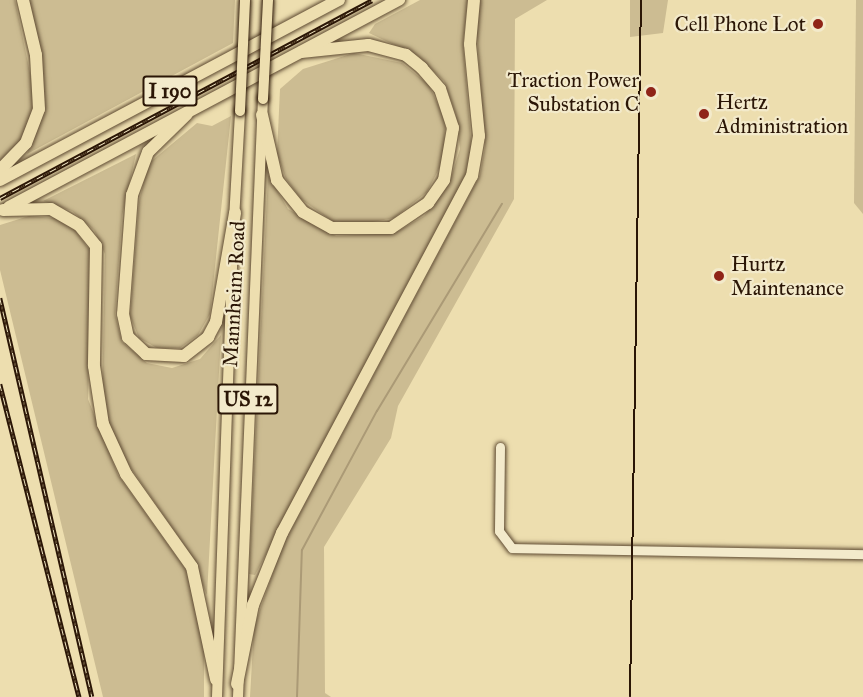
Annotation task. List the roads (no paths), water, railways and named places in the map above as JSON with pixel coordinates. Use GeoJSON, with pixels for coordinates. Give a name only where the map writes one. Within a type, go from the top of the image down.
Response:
{"type":"FeatureCollection","features":[{"type":"Feature","properties":{"kind":"highway"},"geometry":{"type":"LineString","coordinates":[[0,170],[26,143],[39,109],[36,55],[23,0]]}},
{"type":"Feature","properties":{"kind":"highway","name":"I 190"},"geometry":{"type":"LineString","coordinates":[[0,180],[339,0]]}},
{"type":"Feature","properties":{"kind":"highway","name":"I 190"},"geometry":{"type":"LineString","coordinates":[[2,211],[399,0]]}},
{"type":"Feature","properties":{"kind":"highway"},"geometry":{"type":"LineString","coordinates":[[237,684],[253,605],[282,533],[472,176],[479,136],[470,44],[474,0]]}},
{"type":"Feature","properties":{"kind":"highway"},"geometry":{"type":"LineString","coordinates":[[262,115],[277,180],[303,212],[332,228],[392,228],[428,204],[444,180],[453,128],[440,89],[422,68],[406,55],[375,46],[334,45],[301,52]]}},
{"type":"Feature","properties":{"kind":"highway"},"geometry":{"type":"LineString","coordinates":[[187,114],[148,152],[132,195],[123,315],[128,337],[146,354],[184,356],[208,337],[216,322],[235,213]]}},
{"type":"Feature","properties":{"kind":"highway"},"geometry":{"type":"LineString","coordinates":[[2,211],[58,212],[80,225],[96,246],[94,366],[101,415],[126,474],[192,567],[216,680]]}},
{"type":"Feature","properties":{"kind":"main road","name":"Mannheim Road"},"geometry":{"type":"LineString","coordinates":[[217,697],[245,0]]}},
{"type":"Feature","properties":{"kind":"main road","name":"Mannheim Road"},"geometry":{"type":"LineString","coordinates":[[238,697],[268,0]]}},
{"type":"Feature","properties":{"kind":"street"},"geometry":{"type":"LineString","coordinates":[[500,447],[499,531],[512,548],[863,554]]}},
{"type":"Feature","properties":{"kind":"waterway"},"geometry":{"type":"LineString","coordinates":[[297,697],[302,550],[377,411],[502,204]]}},
{"type":"Feature","properties":{"kind":"tram line"},"geometry":{"type":"LineString","coordinates":[[630,697],[641,0]]}},
{"type":"Feature","properties":{"kind":"railway"},"geometry":{"type":"LineString","coordinates":[[0,198],[372,0]]}},
{"type":"Feature","properties":{"kind":"railway"},"geometry":{"type":"LineString","coordinates":[[0,298],[92,697]]}},
{"type":"Feature","properties":{"kind":"railway"},"geometry":{"type":"LineString","coordinates":[[0,384],[79,697]]}},
{"type":"Feature","properties":{"kind":"place","name":"Cell Phone Lot"},"geometry":{"type":"Point","coordinates":[818,24]}},
{"type":"Feature","properties":{"kind":"place","name":"Traction Power Substation C"},"geometry":{"type":"Point","coordinates":[651,92]}},
{"type":"Feature","properties":{"kind":"place","name":"Hertz Administration"},"geometry":{"type":"Point","coordinates":[704,114]}},
{"type":"Feature","properties":{"kind":"place","name":"Hurtz Maintenance"},"geometry":{"type":"Point","coordinates":[719,276]}}]}
